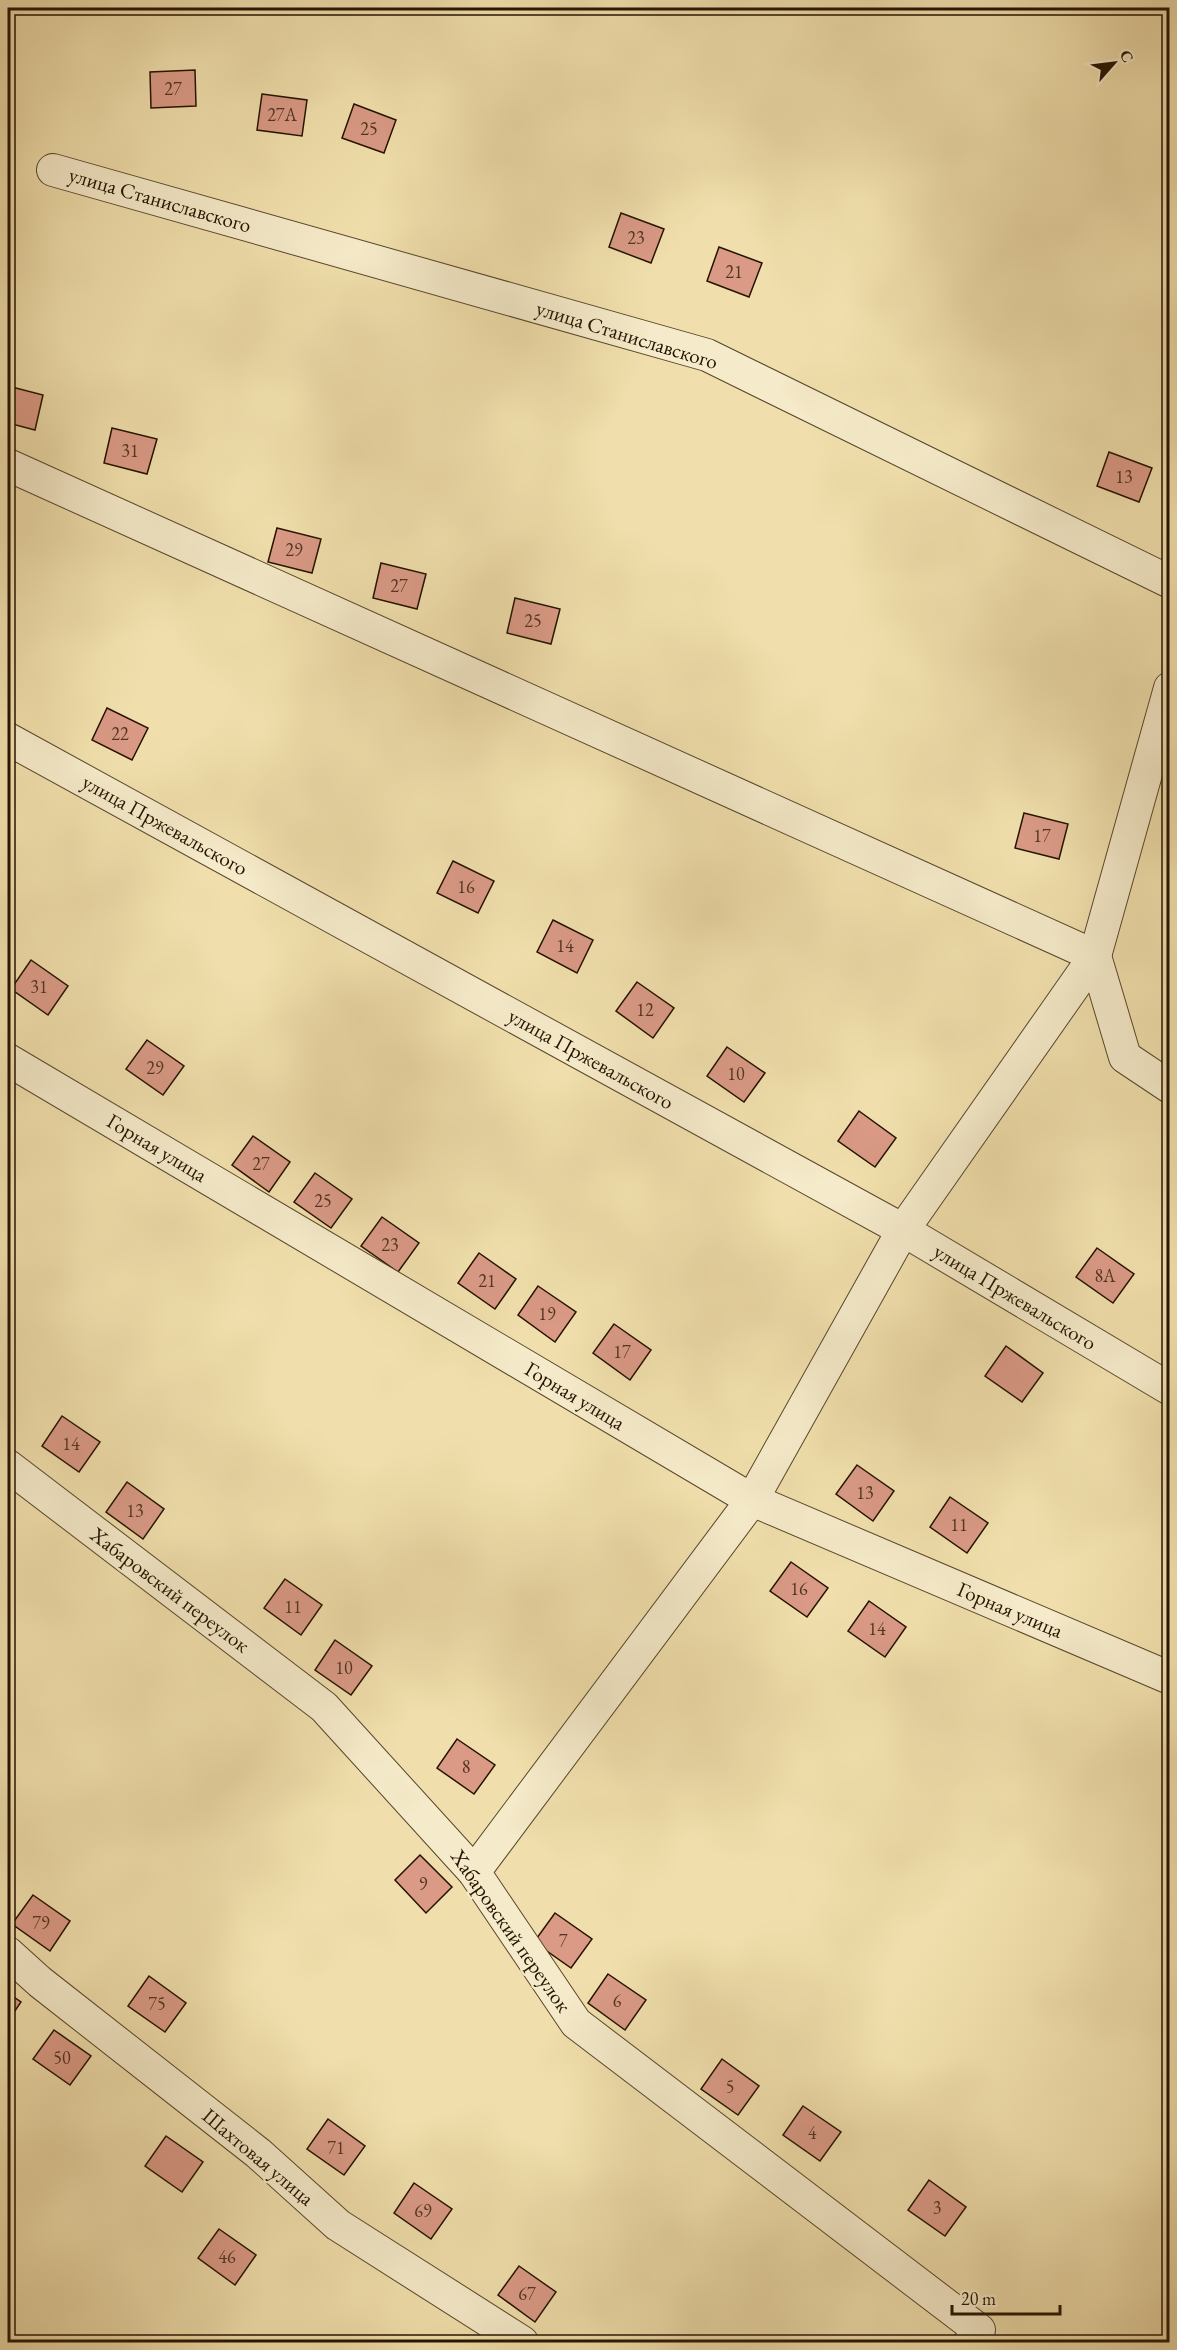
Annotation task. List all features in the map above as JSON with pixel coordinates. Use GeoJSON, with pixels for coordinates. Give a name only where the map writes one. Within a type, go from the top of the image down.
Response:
{"type":"FeatureCollection","features":[{"type":"Feature","properties":{"kind":"street","name":"улица Станиславского"},"geometry":{"type":"LineString","coordinates":[[53,170],[707,355],[1170,582]]}},
{"type":"Feature","properties":{"kind":"street"},"geometry":{"type":"LineString","coordinates":[[8,465],[1095,956],[1125,1057],[1170,1088]]}},
{"type":"Feature","properties":{"kind":"street"},"geometry":{"type":"LineString","coordinates":[[474,1872],[752,1500],[903,1230],[1095,956],[1170,688]]}},
{"type":"Feature","properties":{"kind":"street","name":"улица Пржевальского"},"geometry":{"type":"LineString","coordinates":[[8,739],[903,1230],[1170,1389]]}},
{"type":"Feature","properties":{"kind":"street","name":"Горная улица"},"geometry":{"type":"LineString","coordinates":[[8,1060],[752,1500],[1170,1678]]}},
{"type":"Feature","properties":{"kind":"street","name":"Хабаровский переулок"},"geometry":{"type":"LineString","coordinates":[[8,1466],[324,1707],[474,1872],[576,2024],[974,2336]]}},
{"type":"Feature","properties":{"kind":"street","name":"Шахтовая улица"},"geometry":{"type":"LineString","coordinates":[[8,1953],[40,1982],[258,2153],[338,2225],[522,2343]]}},
{"type":"Feature","properties":{"kind":"building"},"geometry":{"type":"Polygon","coordinates":[[[195,70],[196,106],[151,108],[150,72],[195,70]]]}},
{"type":"Feature","properties":{"kind":"building"},"geometry":{"type":"Polygon","coordinates":[[[262,94],[307,100],[302,136],[257,130],[262,94]]]}},
{"type":"Feature","properties":{"kind":"building"},"geometry":{"type":"Polygon","coordinates":[[[354,104],[396,120],[384,153],[342,138],[354,104]]]}},
{"type":"Feature","properties":{"kind":"building"},"geometry":{"type":"Polygon","coordinates":[[[621,213],[664,229],[651,263],[609,247],[621,213]]]}},
{"type":"Feature","properties":{"kind":"building"},"geometry":{"type":"Polygon","coordinates":[[[719,247],[762,263],[749,297],[707,281],[719,247]]]}},
{"type":"Feature","properties":{"kind":"building"},"geometry":{"type":"Polygon","coordinates":[[[8,386],[43,395],[35,430],[8,423],[8,386]]]}},
{"type":"Feature","properties":{"kind":"building"},"geometry":{"type":"Polygon","coordinates":[[[112,428],[157,439],[147,474],[104,463],[112,428]]]}},
{"type":"Feature","properties":{"kind":"building"},"geometry":{"type":"Polygon","coordinates":[[[1109,452],[1152,468],[1139,502],[1097,486],[1109,452]]]}},
{"type":"Feature","properties":{"kind":"building"},"geometry":{"type":"Polygon","coordinates":[[[277,528],[321,539],[312,573],[268,562],[277,528]]]}},
{"type":"Feature","properties":{"kind":"building"},"geometry":{"type":"Polygon","coordinates":[[[381,563],[426,574],[417,609],[373,598],[381,563]]]}},
{"type":"Feature","properties":{"kind":"building"},"geometry":{"type":"Polygon","coordinates":[[[515,598],[560,609],[551,644],[507,633],[515,598]]]}},
{"type":"Feature","properties":{"kind":"building"},"geometry":{"type":"Polygon","coordinates":[[[107,708],[148,728],[132,760],[92,740],[107,708]]]}},
{"type":"Feature","properties":{"kind":"building"},"geometry":{"type":"Polygon","coordinates":[[[1024,813],[1068,824],[1059,859],[1015,848],[1024,813]]]}},
{"type":"Feature","properties":{"kind":"building"},"geometry":{"type":"Polygon","coordinates":[[[453,861],[494,881],[478,913],[437,893],[453,861]]]}},
{"type":"Feature","properties":{"kind":"building"},"geometry":{"type":"Polygon","coordinates":[[[553,920],[593,940],[577,973],[537,952],[553,920]]]}},
{"type":"Feature","properties":{"kind":"building"},"geometry":{"type":"Polygon","coordinates":[[[31,960],[68,986],[48,1015],[11,989],[31,960]]]}},
{"type":"Feature","properties":{"kind":"building"},"geometry":{"type":"Polygon","coordinates":[[[637,982],[674,1008],[653,1038],[616,1011],[637,982]]]}},
{"type":"Feature","properties":{"kind":"building"},"geometry":{"type":"Polygon","coordinates":[[[147,1040],[184,1066],[163,1095],[126,1069],[147,1040]]]}},
{"type":"Feature","properties":{"kind":"building"},"geometry":{"type":"Polygon","coordinates":[[[727,1047],[765,1073],[744,1102],[707,1076],[727,1047]]]}},
{"type":"Feature","properties":{"kind":"building"},"geometry":{"type":"Polygon","coordinates":[[[859,1111],[896,1138],[875,1167],[838,1141],[859,1111]]]}},
{"type":"Feature","properties":{"kind":"building"},"geometry":{"type":"Polygon","coordinates":[[[253,1136],[290,1162],[269,1192],[232,1165],[253,1136]]]}},
{"type":"Feature","properties":{"kind":"building"},"geometry":{"type":"Polygon","coordinates":[[[315,1173],[352,1199],[331,1228],[294,1202],[315,1173]]]}},
{"type":"Feature","properties":{"kind":"building"},"geometry":{"type":"Polygon","coordinates":[[[382,1217],[419,1243],[398,1272],[361,1246],[382,1217]]]}},
{"type":"Feature","properties":{"kind":"building"},"geometry":{"type":"Polygon","coordinates":[[[1097,1248],[1134,1274],[1113,1303],[1076,1277],[1097,1248]]]}},
{"type":"Feature","properties":{"kind":"building"},"geometry":{"type":"Polygon","coordinates":[[[479,1253],[516,1279],[495,1309],[458,1283],[479,1253]]]}},
{"type":"Feature","properties":{"kind":"building"},"geometry":{"type":"Polygon","coordinates":[[[538,1286],[576,1312],[555,1342],[518,1315],[538,1286]]]}},
{"type":"Feature","properties":{"kind":"building"},"geometry":{"type":"Polygon","coordinates":[[[614,1324],[651,1350],[630,1380],[593,1353],[614,1324]]]}},
{"type":"Feature","properties":{"kind":"building"},"geometry":{"type":"Polygon","coordinates":[[[1006,1346],[1043,1373],[1022,1402],[985,1376],[1006,1346]]]}},
{"type":"Feature","properties":{"kind":"building"},"geometry":{"type":"Polygon","coordinates":[[[62,1416],[100,1442],[79,1472],[42,1446],[62,1416]]]}},
{"type":"Feature","properties":{"kind":"building"},"geometry":{"type":"Polygon","coordinates":[[[857,1465],[894,1491],[873,1521],[836,1494],[857,1465]]]}},
{"type":"Feature","properties":{"kind":"building"},"geometry":{"type":"Polygon","coordinates":[[[127,1482],[164,1509],[143,1539],[106,1512],[127,1482]]]}},
{"type":"Feature","properties":{"kind":"building"},"geometry":{"type":"Polygon","coordinates":[[[950,1497],[988,1523],[967,1553],[930,1527],[950,1497]]]}},
{"type":"Feature","properties":{"kind":"building"},"geometry":{"type":"Polygon","coordinates":[[[791,1562],[828,1588],[807,1617],[770,1591],[791,1562]]]}},
{"type":"Feature","properties":{"kind":"building"},"geometry":{"type":"Polygon","coordinates":[[[285,1579],[322,1605],[301,1635],[264,1608],[285,1579]]]}},
{"type":"Feature","properties":{"kind":"building"},"geometry":{"type":"Polygon","coordinates":[[[869,1601],[906,1627],[885,1657],[848,1631],[869,1601]]]}},
{"type":"Feature","properties":{"kind":"building"},"geometry":{"type":"Polygon","coordinates":[[[335,1640],[372,1666],[351,1695],[315,1670],[335,1640]]]}},
{"type":"Feature","properties":{"kind":"building"},"geometry":{"type":"Polygon","coordinates":[[[457,1739],[495,1765],[474,1794],[437,1768],[457,1739]]]}},
{"type":"Feature","properties":{"kind":"building"},"geometry":{"type":"Polygon","coordinates":[[[420,1855],[452,1887],[426,1913],[395,1880],[420,1855]]]}},
{"type":"Feature","properties":{"kind":"building"},"geometry":{"type":"Polygon","coordinates":[[[33,1895],[70,1921],[50,1951],[12,1924],[33,1895]]]}},
{"type":"Feature","properties":{"kind":"building"},"geometry":{"type":"Polygon","coordinates":[[[555,1913],[592,1939],[571,1968],[534,1942],[555,1913]]]}},
{"type":"Feature","properties":{"kind":"building"},"geometry":{"type":"Polygon","coordinates":[[[608,1974],[646,2000],[625,2030],[588,2003],[608,1974]]]}},
{"type":"Feature","properties":{"kind":"building"},"geometry":{"type":"Polygon","coordinates":[[[149,1976],[186,2003],[165,2032],[128,2006],[149,1976]]]}},
{"type":"Feature","properties":{"kind":"building"},"geometry":{"type":"Polygon","coordinates":[[[8,1993],[21,2002],[8,2021],[8,1993]]]}},
{"type":"Feature","properties":{"kind":"building"},"geometry":{"type":"Polygon","coordinates":[[[54,2030],[91,2056],[70,2085],[33,2059],[54,2030]]]}},
{"type":"Feature","properties":{"kind":"building"},"geometry":{"type":"Polygon","coordinates":[[[722,2059],[759,2086],[738,2115],[701,2089],[722,2059]]]}},
{"type":"Feature","properties":{"kind":"building"},"geometry":{"type":"Polygon","coordinates":[[[803,2106],[841,2132],[820,2161],[783,2135],[803,2106]]]}},
{"type":"Feature","properties":{"kind":"building"},"geometry":{"type":"Polygon","coordinates":[[[328,2119],[365,2146],[344,2175],[307,2149],[328,2119]]]}},
{"type":"Feature","properties":{"kind":"building"},"geometry":{"type":"Polygon","coordinates":[[[166,2136],[203,2162],[182,2192],[145,2166],[166,2136]]]}},
{"type":"Feature","properties":{"kind":"building"},"geometry":{"type":"Polygon","coordinates":[[[929,2180],[966,2207],[945,2236],[908,2210],[929,2180]]]}},
{"type":"Feature","properties":{"kind":"building"},"geometry":{"type":"Polygon","coordinates":[[[414,2183],[452,2209],[431,2239],[394,2213],[414,2183]]]}},
{"type":"Feature","properties":{"kind":"building"},"geometry":{"type":"Polygon","coordinates":[[[219,2229],[256,2255],[235,2285],[198,2258],[219,2229]]]}},
{"type":"Feature","properties":{"kind":"building"},"geometry":{"type":"Polygon","coordinates":[[[519,2266],[556,2292],[535,2322],[498,2295],[519,2266]]]}}]}
